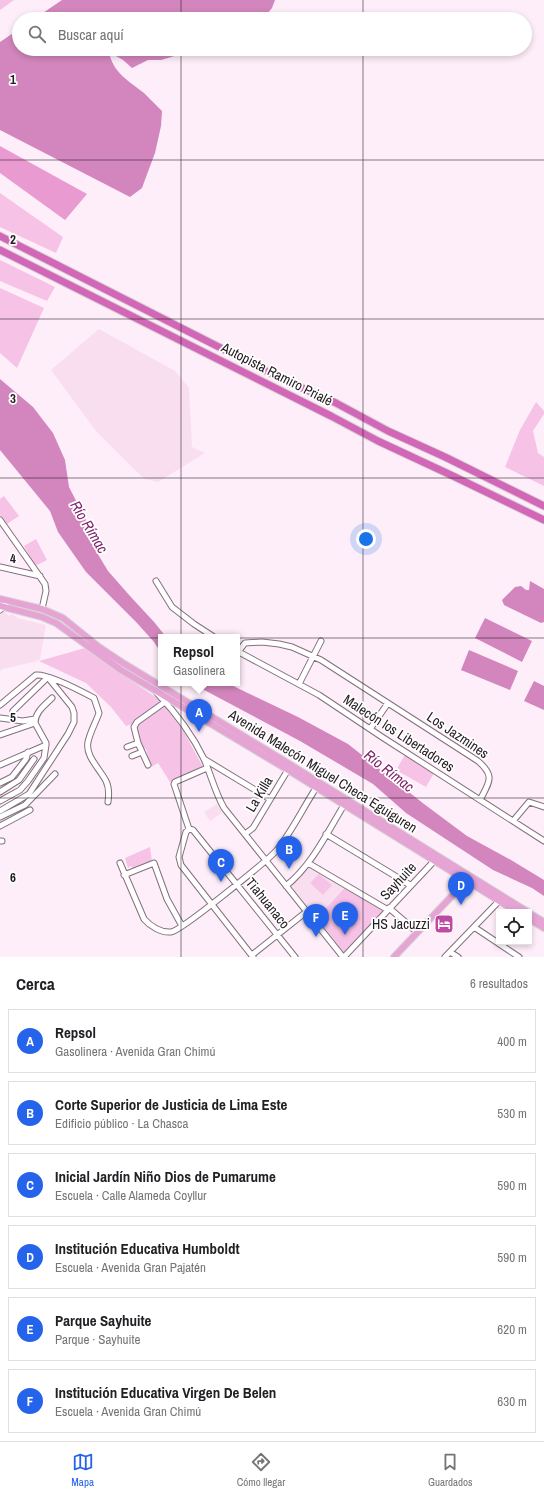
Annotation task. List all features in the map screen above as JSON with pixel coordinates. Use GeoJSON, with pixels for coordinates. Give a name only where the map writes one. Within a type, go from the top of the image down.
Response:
{"type":"FeatureCollection","features":[{"type":"Feature","properties":{"kind":"highway","name":"Autopista Ramiro Prialé"},"geometry":{"type":"LineString","coordinates":[[0,236],[282,379],[336,403],[388,431],[445,457],[544,506]]}},
{"type":"Feature","properties":{"kind":"highway","name":"Autopista Ramiro Prialé"},"geometry":{"type":"LineString","coordinates":[[0,250],[378,441],[544,520]]}},
{"type":"Feature","properties":{"kind":"main road","name":"Avenida Malecón Miguel Checa Eguiguren"},"geometry":{"type":"LineString","coordinates":[[0,599],[42,609],[64,618],[99,647],[158,686]]}},
{"type":"Feature","properties":{"kind":"main road","name":"Avenida Malecón Miguel Checa Eguiguren"},"geometry":{"type":"LineString","coordinates":[[1,608],[42,617],[56,623],[121,670],[289,768],[316,788],[468,878],[501,899],[513,909]]}},
{"type":"Feature","properties":{"kind":"main road","name":"Avenida Malecón Miguel Checa Eguiguren"},"geometry":{"type":"LineString","coordinates":[[158,686],[436,859]]}},
{"type":"Feature","properties":{"kind":"main road"},"geometry":{"type":"LineString","coordinates":[[394,957],[468,878]]}},
{"type":"Feature","properties":{"kind":"main road","name":"Avenida Malecón Miguel Checa Eguiguren"},"geometry":{"type":"LineString","coordinates":[[501,899],[522,909]]}},
{"type":"Feature","properties":{"kind":"main road","name":"Avenida Malecón Miguel Checa Eguiguren"},"geometry":{"type":"LineString","coordinates":[[532,914],[544,922]]}},
{"type":"Feature","properties":{"kind":"main road"},"geometry":{"type":"LineString","coordinates":[[532,921],[544,928]]}},
{"type":"Feature","properties":{"kind":"street"},"geometry":{"type":"LineString","coordinates":[[0,520],[40,576],[46,588],[42,609]]}},
{"type":"Feature","properties":{"kind":"street"},"geometry":{"type":"LineString","coordinates":[[0,567],[40,576]]}},
{"type":"Feature","properties":{"kind":"street"},"geometry":{"type":"LineString","coordinates":[[156,581],[172,607],[209,634]]}},
{"type":"Feature","properties":{"kind":"street"},"geometry":{"type":"LineString","coordinates":[[1,608],[8,601]]}},
{"type":"Feature","properties":{"kind":"street"},"geometry":{"type":"LineString","coordinates":[[299,684],[321,641]]}},
{"type":"Feature","properties":{"kind":"street"},"geometry":{"type":"LineString","coordinates":[[240,648],[245,643],[271,642],[292,647],[321,660],[388,703],[370,729]]}},
{"type":"Feature","properties":{"kind":"street","name":"Malecón los Libertadores"},"geometry":{"type":"LineString","coordinates":[[240,652],[319,695],[544,841]]}},
{"type":"Feature","properties":{"kind":"street"},"geometry":{"type":"LineString","coordinates":[[136,672],[165,702],[188,731],[204,759],[221,804],[306,912],[344,957]]}},
{"type":"Feature","properties":{"kind":"street"},"geometry":{"type":"LineString","coordinates":[[0,705],[36,675],[40,675],[83,692],[94,698],[99,713],[88,742],[88,749],[96,767],[106,781],[109,790],[108,802]]}},
{"type":"Feature","properties":{"kind":"street"},"geometry":{"type":"LineString","coordinates":[[13,711],[47,678]]}},
{"type":"Feature","properties":{"kind":"street"},"geometry":{"type":"LineString","coordinates":[[0,811],[28,794],[68,734],[74,722],[72,707],[54,684],[47,678]]}},
{"type":"Feature","properties":{"kind":"street"},"geometry":{"type":"LineString","coordinates":[[0,801],[20,790],[44,758],[46,743],[35,721],[38,712],[52,698]]}},
{"type":"Feature","properties":{"kind":"street"},"geometry":{"type":"LineString","coordinates":[[148,765],[138,743],[134,727],[165,702]]}},
{"type":"Feature","properties":{"kind":"street","name":"Los Jazmines"},"geometry":{"type":"LineString","coordinates":[[388,703],[478,761],[483,766],[489,773],[490,781],[480,800]]}},
{"type":"Feature","properties":{"kind":"street"},"geometry":{"type":"LineString","coordinates":[[0,718],[35,721]]}},
{"type":"Feature","properties":{"kind":"street"},"geometry":{"type":"LineString","coordinates":[[0,734],[35,721]]}},
{"type":"Feature","properties":{"kind":"street"},"geometry":{"type":"LineString","coordinates":[[127,747],[138,743]]}},
{"type":"Feature","properties":{"kind":"street"},"geometry":{"type":"LineString","coordinates":[[0,765],[45,746]]}},
{"type":"Feature","properties":{"kind":"street"},"geometry":{"type":"LineString","coordinates":[[0,783],[12,777],[26,759],[28,752]]}},
{"type":"Feature","properties":{"kind":"street"},"geometry":{"type":"LineString","coordinates":[[132,756],[142,752]]}},
{"type":"Feature","properties":{"kind":"street"},"geometry":{"type":"LineString","coordinates":[[0,792],[19,780],[34,759]]}},
{"type":"Feature","properties":{"kind":"street"},"geometry":{"type":"LineString","coordinates":[[204,759],[270,799]]}},
{"type":"Feature","properties":{"kind":"street","name":"Tiahuanaco"},"geometry":{"type":"LineString","coordinates":[[207,768],[175,782],[174,784],[189,829],[193,830],[237,883],[295,957]]}},
{"type":"Feature","properties":{"kind":"street","name":"La Killa"},"geometry":{"type":"LineString","coordinates":[[245,834],[252,828],[289,768]]}},
{"type":"Feature","properties":{"kind":"street"},"geometry":{"type":"LineString","coordinates":[[0,816],[25,805],[55,774]]}},
{"type":"Feature","properties":{"kind":"street"},"geometry":{"type":"LineString","coordinates":[[120,863],[144,920],[148,924],[163,931],[174,931],[211,904],[266,860],[282,843],[316,788]]}},
{"type":"Feature","properties":{"kind":"street"},"geometry":{"type":"LineString","coordinates":[[513,821],[529,802],[544,807]]}},
{"type":"Feature","properties":{"kind":"street"},"geometry":{"type":"LineString","coordinates":[[286,886],[299,875],[308,864],[344,805]]}},
{"type":"Feature","properties":{"kind":"street"},"geometry":{"type":"LineString","coordinates":[[0,826],[30,810]]}},
{"type":"Feature","properties":{"kind":"street"},"geometry":{"type":"LineString","coordinates":[[189,829],[186,832],[179,861],[180,865],[253,956],[306,912]]}},
{"type":"Feature","properties":{"kind":"street"},"geometry":{"type":"LineString","coordinates":[[326,834],[410,885]]}},
{"type":"Feature","properties":{"kind":"street","name":"Sayhuite"},"geometry":{"type":"LineString","coordinates":[[344,957],[436,859]]}},
{"type":"Feature","properties":{"kind":"street"},"geometry":{"type":"LineString","coordinates":[[124,875],[154,862],[167,898],[182,926]]}},
{"type":"Feature","properties":{"kind":"street"},"geometry":{"type":"LineString","coordinates":[[308,864],[389,909],[417,932]]}},
{"type":"Feature","properties":{"kind":"street"},"geometry":{"type":"LineString","coordinates":[[445,957],[501,899]]}},
{"type":"Feature","properties":{"kind":"street"},"geometry":{"type":"LineString","coordinates":[[474,927],[519,957]]}},
{"type":"Feature","properties":{"kind":"street"},"geometry":{"type":"LineString","coordinates":[[450,952],[458,957]]}},
{"type":"Feature","properties":{"kind":"shaded area"},"geometry":{"type":"Polygon","coordinates":[[[0,0],[14,0],[0,10],[0,0]]]}},
{"type":"Feature","properties":{"kind":"shaded area"},"geometry":{"type":"Polygon","coordinates":[[[62,0],[275,0],[269,12],[44,12],[62,0]]]}},
{"type":"Feature","properties":{"kind":"shaded area"},"geometry":{"type":"Polygon","coordinates":[[[12,34],[12,56],[110,56],[114,66],[122,76],[144,93],[162,111],[161,126],[155,153],[142,188],[130,197],[0,130],[0,42],[12,34]]]}},
{"type":"Feature","properties":{"kind":"shaded area"},"geometry":{"type":"Polygon","coordinates":[[[116,56],[174,56],[161,60],[148,60],[132,68],[116,56]]]}},
{"type":"Feature","properties":{"kind":"shaded area"},"geometry":{"type":"Polygon","coordinates":[[[0,146],[87,194],[65,220],[0,173],[0,146]]]}},
{"type":"Feature","properties":{"kind":"shaded area"},"geometry":{"type":"Polygon","coordinates":[[[0,193],[63,237],[56,253],[0,227],[0,193]]]}},
{"type":"Feature","properties":{"kind":"shaded area"},"geometry":{"type":"Polygon","coordinates":[[[0,260],[55,287],[47,301],[0,281],[0,260]]]}},
{"type":"Feature","properties":{"kind":"shaded area"},"geometry":{"type":"Polygon","coordinates":[[[0,288],[44,308],[17,368],[0,353],[0,288]]]}},
{"type":"Feature","properties":{"kind":"shaded area"},"geometry":{"type":"Polygon","coordinates":[[[99,329],[175,371],[189,388],[192,447],[205,453],[158,482],[145,479],[96,431],[51,370],[99,329]]]}},
{"type":"Feature","properties":{"kind":"shaded area"},"geometry":{"type":"Polygon","coordinates":[[[0,379],[33,407],[53,433],[65,460],[69,487],[88,524],[96,551],[108,571],[164,634],[158,634],[158,648],[137,623],[86,572],[58,532],[50,511],[0,450],[0,379]]]}},
{"type":"Feature","properties":{"kind":"shaded area"},"geometry":{"type":"Polygon","coordinates":[[[536,402],[544,411],[544,414],[533,431],[538,453],[544,457],[544,486],[505,467],[520,430],[536,402]]]}},
{"type":"Feature","properties":{"kind":"shaded area"},"geometry":{"type":"Polygon","coordinates":[[[4,496],[19,516],[7,524],[0,515],[0,499],[4,496]]]}},
{"type":"Feature","properties":{"kind":"shaded area"},"geometry":{"type":"Polygon","coordinates":[[[36,539],[47,560],[35,566],[24,546],[36,539]]]}},
{"type":"Feature","properties":{"kind":"shaded area"},"geometry":{"type":"Polygon","coordinates":[[[530,581],[544,589],[544,622],[541,623],[504,605],[502,600],[515,587],[521,586],[526,590],[529,590],[530,581]]]}},
{"type":"Feature","properties":{"kind":"shaded area"},"geometry":{"type":"Polygon","coordinates":[[[12,603],[42,610],[58,617],[132,671],[134,675],[66,627],[10,607],[12,603]]]}},
{"type":"Feature","properties":{"kind":"shaded area"},"geometry":{"type":"Polygon","coordinates":[[[4,611],[9,616],[12,614],[17,618],[46,625],[40,659],[0,671],[0,615],[4,611]]]}},
{"type":"Feature","properties":{"kind":"shaded area"},"geometry":{"type":"Polygon","coordinates":[[[485,618],[532,641],[522,662],[475,638],[485,618]]]}},
{"type":"Feature","properties":{"kind":"shaded area"},"geometry":{"type":"Polygon","coordinates":[[[85,648],[162,703],[184,732],[203,767],[170,782],[158,763],[151,767],[146,749],[143,750],[135,723],[126,726],[111,707],[86,683],[39,661],[85,648]]]}},
{"type":"Feature","properties":{"kind":"shaded area"},"geometry":{"type":"Polygon","coordinates":[[[469,650],[518,671],[510,690],[461,670],[469,650]]]}},
{"type":"Feature","properties":{"kind":"shaded area"},"geometry":{"type":"Polygon","coordinates":[[[534,681],[544,686],[544,710],[524,701],[534,681]]]}},
{"type":"Feature","properties":{"kind":"shaded area"},"geometry":{"type":"Polygon","coordinates":[[[197,686],[233,686],[298,717],[348,744],[467,836],[544,880],[544,896],[532,888],[493,870],[406,813],[373,784],[300,741],[197,686]]]}},
{"type":"Feature","properties":{"kind":"shaded area"},"geometry":{"type":"Polygon","coordinates":[[[405,755],[434,773],[426,787],[396,770],[405,755]]]}},
{"type":"Feature","properties":{"kind":"shaded area"},"geometry":{"type":"Polygon","coordinates":[[[217,804],[222,813],[210,821],[204,812],[217,804]]]}},
{"type":"Feature","properties":{"kind":"shaded area"},"geometry":{"type":"Polygon","coordinates":[[[150,847],[152,862],[134,870],[131,866],[128,868],[125,858],[150,847]]]}},
{"type":"Feature","properties":{"kind":"shaded area"},"geometry":{"type":"Polygon","coordinates":[[[310,866],[343,888],[317,918],[291,886],[310,866]]]}},
{"type":"Feature","properties":{"kind":"shaded area"},"geometry":{"type":"Polygon","coordinates":[[[319,874],[332,885],[323,895],[310,883],[319,874]]]}},
{"type":"Feature","properties":{"kind":"shaded area"},"geometry":{"type":"Polygon","coordinates":[[[345,887],[383,911],[344,952],[317,918],[345,887]]]}},
{"type":"Feature","properties":{"kind":"place","name":"Repsol"},"geometry":{"type":"Point","coordinates":[199,732]}},
{"type":"Feature","properties":{"kind":"place","name":"Corte Superior de Justicia de Lima Este"},"geometry":{"type":"Point","coordinates":[289,869]}},
{"type":"Feature","properties":{"kind":"place","name":"Inicial Jardín Niño Dios de Pumarume"},"geometry":{"type":"Point","coordinates":[221,882]}},
{"type":"Feature","properties":{"kind":"place","name":"Institución Educativa Humboldt"},"geometry":{"type":"Point","coordinates":[461,905]}},
{"type":"Feature","properties":{"kind":"place","name":"HS Jacuzzi"},"geometry":{"type":"Point","coordinates":[444,924]}},
{"type":"Feature","properties":{"kind":"place","name":"Parque Sayhuite"},"geometry":{"type":"Point","coordinates":[345,935]}},
{"type":"Feature","properties":{"kind":"place","name":"Institución Educativa Virgen De Belen"},"geometry":{"type":"Point","coordinates":[316,937]}},
{"type":"Feature","properties":{"kind":"water label","name":"Río Rímac"},"geometry":{"type":"Point","coordinates":[89,527]}},
{"type":"Feature","properties":{"kind":"water label","name":"Río Rímac"},"geometry":{"type":"Point","coordinates":[389,771]}}]}
